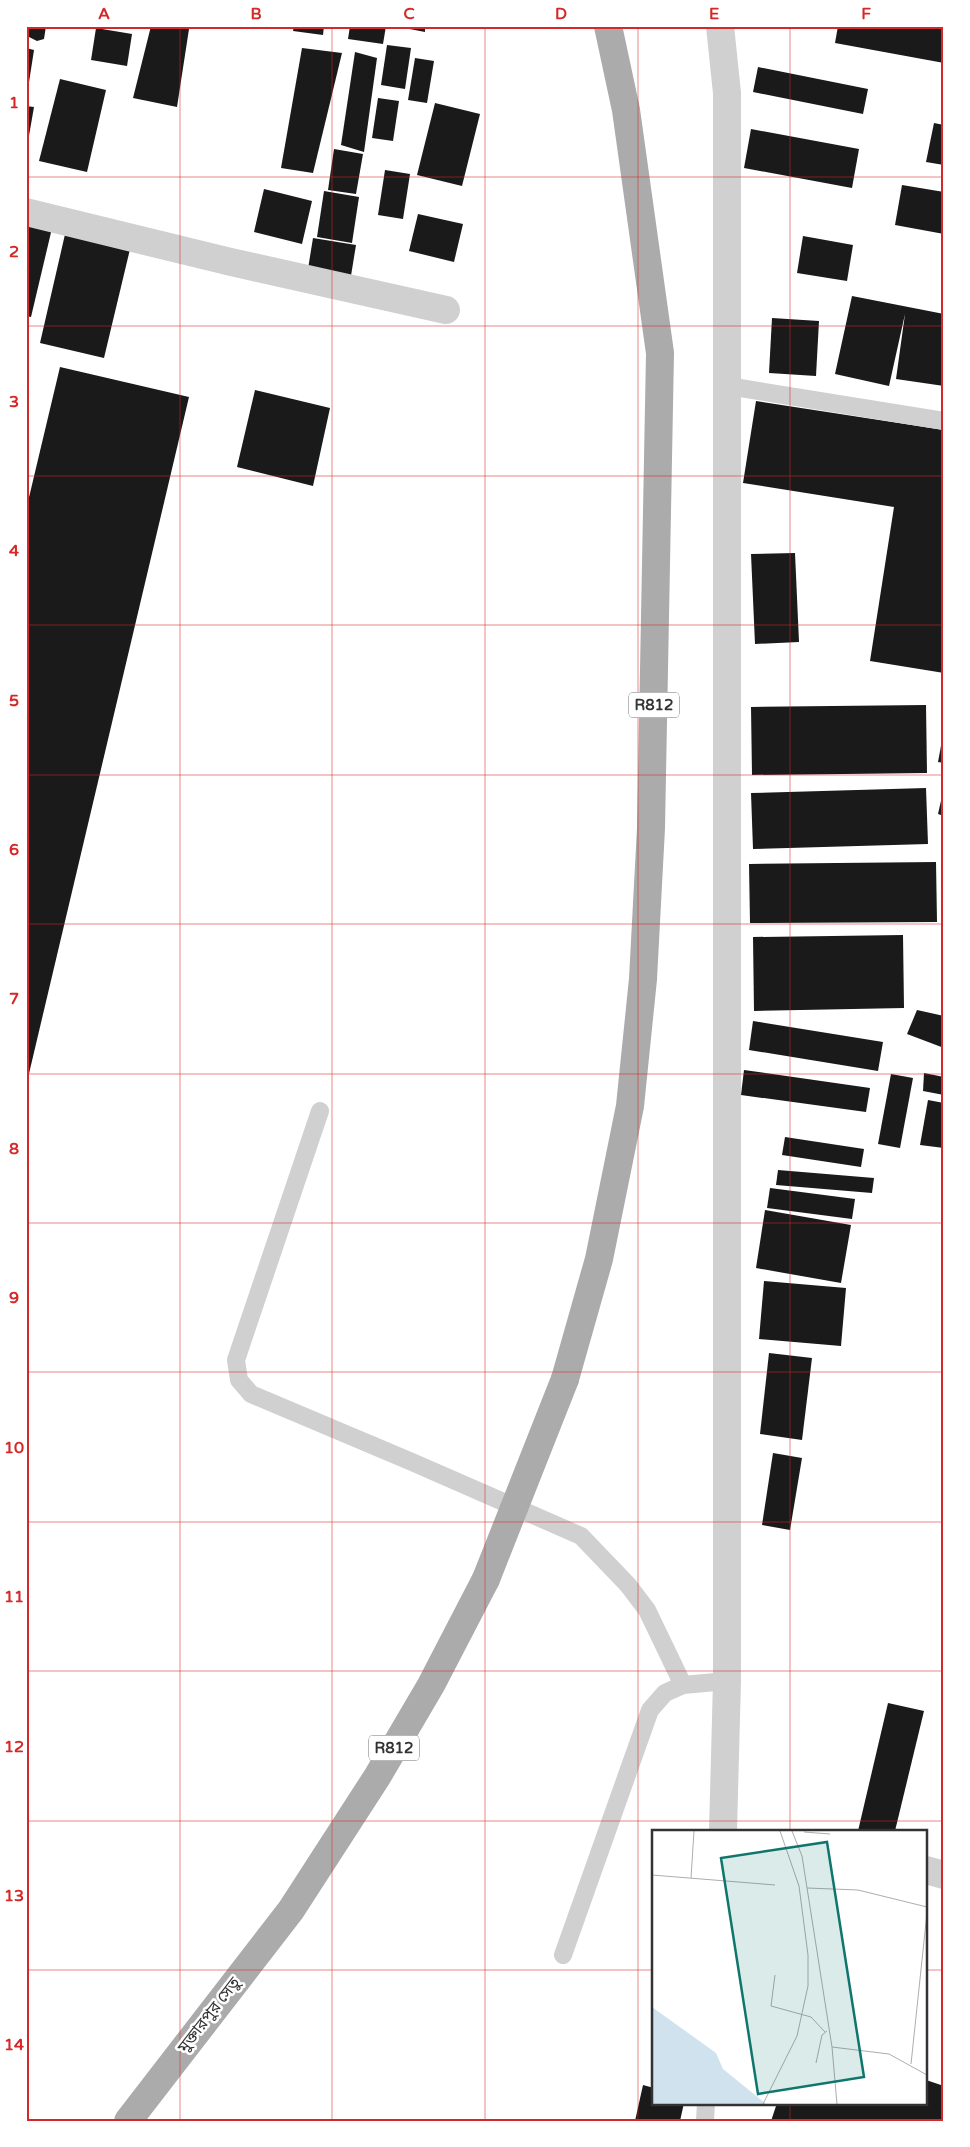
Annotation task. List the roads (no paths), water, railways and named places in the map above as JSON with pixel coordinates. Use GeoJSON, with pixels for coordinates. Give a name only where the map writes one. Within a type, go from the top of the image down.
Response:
{"type":"FeatureCollection","features":[{"type":"Feature","properties":{"kind":"main road","name":"মুক্তারপুর সেতু"},"geometry":{"type":"LineString","coordinates":[[128,2121],[291,1910],[377,1777],[431,1685],[486,1579],[565,1379],[599,1259],[630,1106],[643,979],[651,828],[660,353],[626,110],[608,26]]}},
{"type":"Feature","properties":{"kind":"street"},"geometry":{"type":"LineString","coordinates":[[720,26],[728,93],[726,154],[728,386],[727,1681],[723,1830]]}},
{"type":"Feature","properties":{"kind":"street"},"geometry":{"type":"LineString","coordinates":[[26,212],[231,262],[446,310]]}},
{"type":"Feature","properties":{"kind":"street"},"geometry":{"type":"LineString","coordinates":[[928,1871],[944,1875]]}},
{"type":"Feature","properties":{"kind":"lane"},"geometry":{"type":"LineString","coordinates":[[728,386],[944,421]]}},
{"type":"Feature","properties":{"kind":"lane"},"geometry":{"type":"LineString","coordinates":[[320,1111],[236,1360],[239,1380],[251,1394],[581,1536],[628,1585],[647,1610],[684,1686]]}},
{"type":"Feature","properties":{"kind":"lane"},"geometry":{"type":"LineString","coordinates":[[563,1955],[650,1710],[665,1693],[684,1686],[727,1681]]}},
{"type":"Feature","properties":{"kind":"lane"},"geometry":{"type":"LineString","coordinates":[[705,2121],[706,2104]]}}]}
